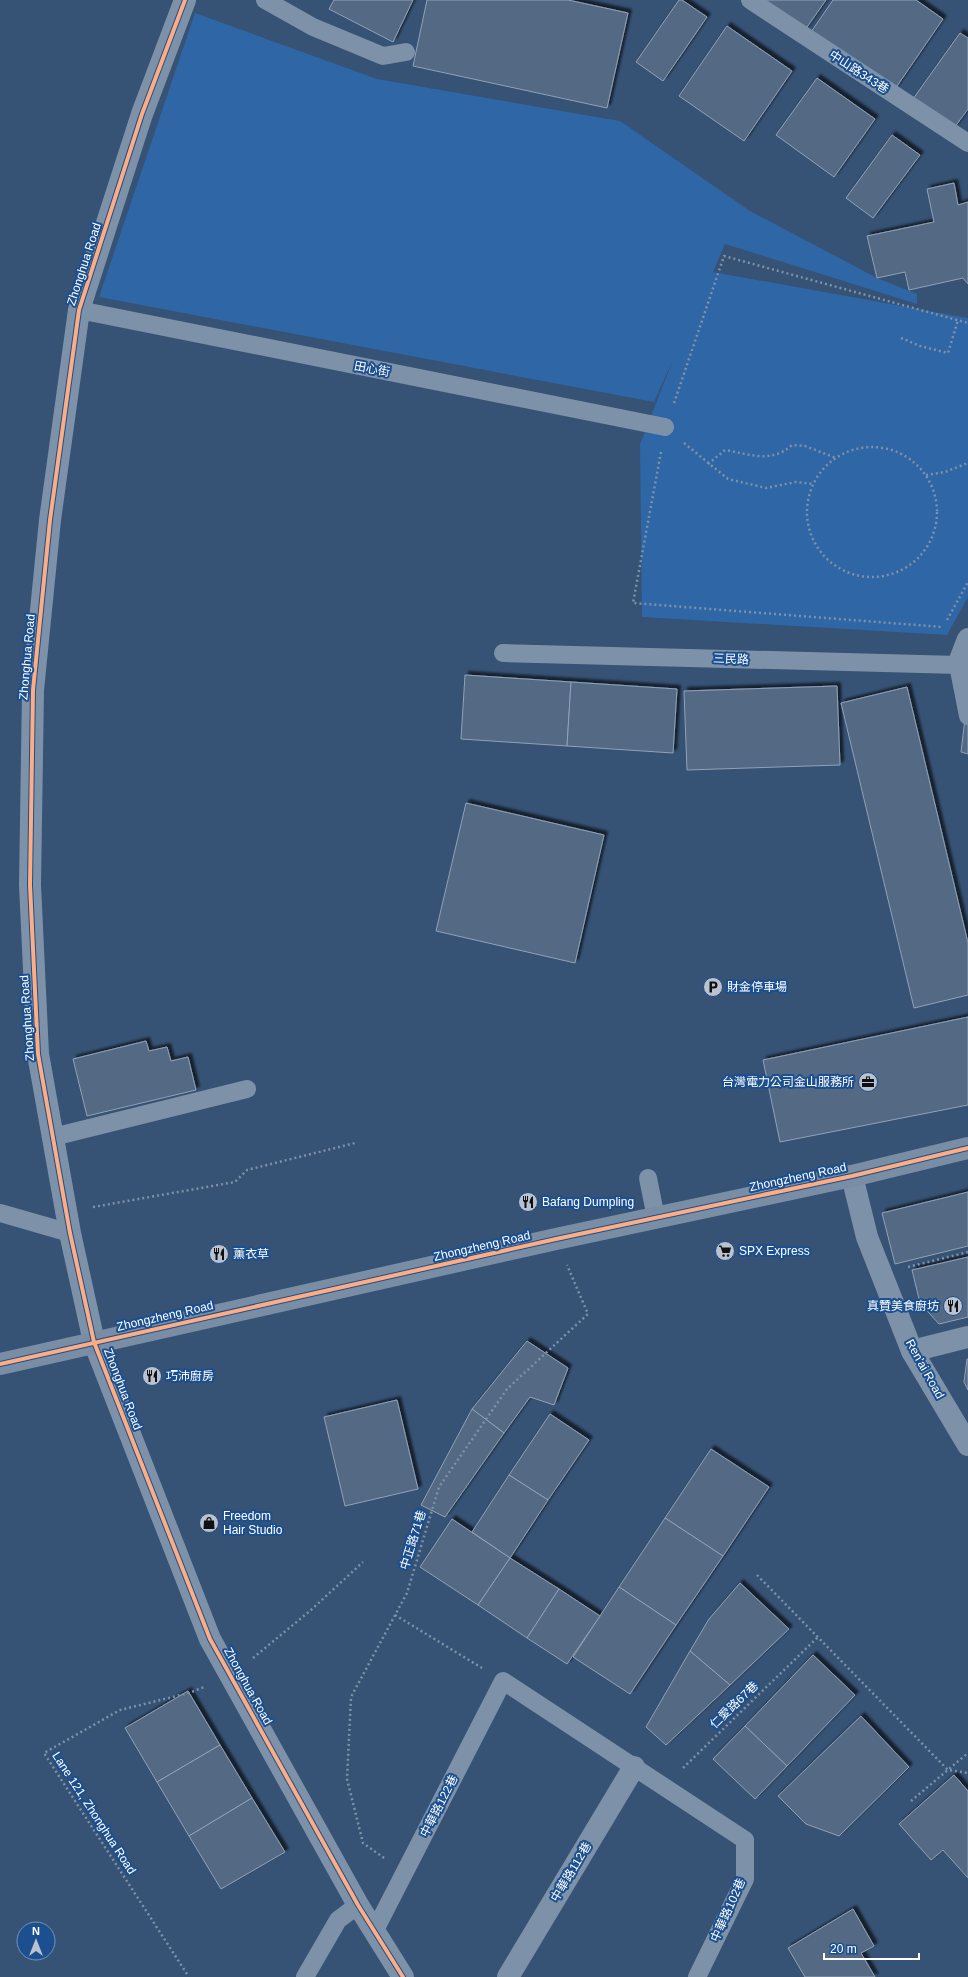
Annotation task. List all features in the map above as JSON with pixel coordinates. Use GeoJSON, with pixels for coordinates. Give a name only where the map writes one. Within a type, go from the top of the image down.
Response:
{"type":"FeatureCollection","features":[{"type":"Feature","properties":{"kind":"street","name":"Zhonghua Road"},"geometry":{"type":"LineString","coordinates":[[185,0],[142,114],[79,310],[50,520],[33,690],[30,885],[38,1054],[70,1233],[94,1342],[210,1639],[358,1905],[403,1977]]}},
{"type":"Feature","properties":{"kind":"street"},"geometry":{"type":"LineString","coordinates":[[963,666],[968,639]]}},
{"type":"Feature","properties":{"kind":"street","name":"Zhongzheng Road"},"geometry":{"type":"LineString","coordinates":[[0,1364],[556,1239],[852,1176],[968,1148]]}},
{"type":"Feature","properties":{"kind":"street","name":"Ren'ai Road"},"geometry":{"type":"LineString","coordinates":[[852,1176],[867,1237],[912,1351],[968,1445]]}},
{"type":"Feature","properties":{"kind":"street"},"geometry":{"type":"LineString","coordinates":[[912,1351],[968,1337]]}},
{"type":"Feature","properties":{"kind":"street","name":"中華路112巷"},"geometry":{"type":"LineString","coordinates":[[508,1977],[634,1767]]}},
{"type":"Feature","properties":{"kind":"lane"},"geometry":{"type":"LineString","coordinates":[[265,0],[313,27],[383,56],[406,52]]}},
{"type":"Feature","properties":{"kind":"lane","name":"中山路343巷"},"geometry":{"type":"LineString","coordinates":[[750,0],[968,143]]}},
{"type":"Feature","properties":{"kind":"lane","name":"田心街"},"geometry":{"type":"LineString","coordinates":[[79,310],[665,427]]}},
{"type":"Feature","properties":{"kind":"lane","name":"三民路"},"geometry":{"type":"LineString","coordinates":[[503,653],[963,666]]}},
{"type":"Feature","properties":{"kind":"lane"},"geometry":{"type":"LineString","coordinates":[[963,666],[968,716]]}},
{"type":"Feature","properties":{"kind":"lane"},"geometry":{"type":"LineString","coordinates":[[53,1137],[248,1089]]}},
{"type":"Feature","properties":{"kind":"lane"},"geometry":{"type":"LineString","coordinates":[[648,1178],[656,1218]]}},
{"type":"Feature","properties":{"kind":"lane"},"geometry":{"type":"LineString","coordinates":[[0,1212],[70,1233]]}},
{"type":"Feature","properties":{"kind":"lane"},"geometry":{"type":"LineString","coordinates":[[503,1681],[664,1787]]}},
{"type":"Feature","properties":{"kind":"lane","name":"中華路122巷"},"geometry":{"type":"LineString","coordinates":[[374,1932],[503,1681]]}},
{"type":"Feature","properties":{"kind":"lane","name":"中華路102巷"},"geometry":{"type":"LineString","coordinates":[[664,1787],[744,1840],[744,1880],[697,1977]]}},
{"type":"Feature","properties":{"kind":"lane"},"geometry":{"type":"LineString","coordinates":[[305,1977],[338,1920],[358,1905]]}},
{"type":"Feature","properties":{"kind":"path"},"geometry":{"type":"LineString","coordinates":[[968,323],[724,256],[665,427],[633,603],[942,627],[968,582]]}},
{"type":"Feature","properties":{"kind":"path"},"geometry":{"type":"LineString","coordinates":[[900,338],[920,346],[948,353],[958,320]]}},
{"type":"Feature","properties":{"kind":"path"},"geometry":{"type":"LineString","coordinates":[[665,427],[728,479],[766,488],[796,482],[814,484]]}},
{"type":"Feature","properties":{"kind":"path"},"geometry":{"type":"LineString","coordinates":[[708,464],[724,450],[765,457],[783,453],[792,445],[805,446],[837,458]]}},
{"type":"Feature","properties":{"kind":"path"},"geometry":{"type":"LineString","coordinates":[[868,447],[890,449],[910,459],[926,475],[935,495],[937,517],[932,539],[919,558],[900,570],[879,576],[858,575],[839,568],[823,555],[812,538],[807,518],[808,497],[816,478],[829,462],[847,452],[868,447]]}},
{"type":"Feature","properties":{"kind":"path"},"geometry":{"type":"LineString","coordinates":[[926,475],[945,472],[968,463]]}},
{"type":"Feature","properties":{"kind":"path"},"geometry":{"type":"LineString","coordinates":[[67,1212],[235,1182],[247,1170],[355,1143]]}},
{"type":"Feature","properties":{"kind":"path"},"geometry":{"type":"LineString","coordinates":[[881,1274],[968,1252]]}},
{"type":"Feature","properties":{"kind":"path"},"geometry":{"type":"LineString","coordinates":[[231,1676],[311,1610],[363,1562]]}},
{"type":"Feature","properties":{"kind":"path"},"geometry":{"type":"LineString","coordinates":[[757,1575],[948,1770],[968,1773]]}},
{"type":"Feature","properties":{"kind":"path"},"geometry":{"type":"LineString","coordinates":[[395,1615],[503,1681]]}},
{"type":"Feature","properties":{"kind":"path"},"geometry":{"type":"LineString","coordinates":[[911,1801],[968,1752]]}},
{"type":"Feature","properties":{"kind":"shaded area"},"geometry":{"type":"Polygon","coordinates":[[[195,13],[377,79],[620,121],[750,211],[877,278],[917,294],[917,304],[725,244],[713,272],[968,318],[968,597],[947,635],[642,617],[640,444],[673,360],[654,402],[99,297],[195,13]]]}},
{"type":"Feature","properties":{"kind":"building"},"geometry":{"type":"Polygon","coordinates":[[[334,0],[413,0],[393,42],[329,9],[334,0]]]}},
{"type":"Feature","properties":{"kind":"building"},"geometry":{"type":"Polygon","coordinates":[[[427,0],[568,0],[628,13],[607,108],[413,66],[427,0]]]}},
{"type":"Feature","properties":{"kind":"building"},"geometry":{"type":"Polygon","coordinates":[[[679,0],[682,0],[707,17],[663,81],[636,62],[679,0]]]}},
{"type":"Feature","properties":{"kind":"building"},"geometry":{"type":"Polygon","coordinates":[[[763,0],[826,0],[805,30],[763,0]]]}},
{"type":"Feature","properties":{"kind":"building"},"geometry":{"type":"Polygon","coordinates":[[[833,0],[916,0],[943,19],[895,89],[811,32],[833,0]]]}},
{"type":"Feature","properties":{"kind":"building"},"geometry":{"type":"Polygon","coordinates":[[[727,26],[792,71],[744,141],[679,96],[727,26]]]}},
{"type":"Feature","properties":{"kind":"building"},"geometry":{"type":"Polygon","coordinates":[[[960,33],[968,38],[968,109],[954,128],[913,99],[960,33]]]}},
{"type":"Feature","properties":{"kind":"building"},"geometry":{"type":"Polygon","coordinates":[[[817,78],[875,119],[834,177],[776,135],[817,78]]]}},
{"type":"Feature","properties":{"kind":"building"},"geometry":{"type":"Polygon","coordinates":[[[892,135],[920,155],[873,218],[846,198],[892,135]]]}},
{"type":"Feature","properties":{"kind":"building"},"geometry":{"type":"Polygon","coordinates":[[[954,183],[958,205],[968,202],[968,284],[963,278],[909,290],[905,272],[877,278],[867,236],[934,222],[927,189],[954,183]]]}},
{"type":"Feature","properties":{"kind":"building"},"geometry":{"type":"Polygon","coordinates":[[[465,675],[571,682],[567,746],[461,739],[465,675]]]}},
{"type":"Feature","properties":{"kind":"building"},"geometry":{"type":"Polygon","coordinates":[[[571,682],[677,689],[673,753],[567,746],[571,682]]]}},
{"type":"Feature","properties":{"kind":"building"},"geometry":{"type":"Polygon","coordinates":[[[837,686],[840,765],[687,770],[684,691],[837,686]]]}},
{"type":"Feature","properties":{"kind":"building"},"geometry":{"type":"Polygon","coordinates":[[[907,687],[968,943],[968,995],[914,1008],[841,703],[907,687]]]}},
{"type":"Feature","properties":{"kind":"building"},"geometry":{"type":"Polygon","coordinates":[[[968,694],[968,754],[961,752],[968,694]]]}},
{"type":"Feature","properties":{"kind":"building"},"geometry":{"type":"Polygon","coordinates":[[[466,803],[604,835],[575,963],[436,931],[466,803]]]}},
{"type":"Feature","properties":{"kind":"building","name":"台灣電力公司金山服務所"},"geometry":{"type":"Polygon","coordinates":[[[968,1017],[968,1105],[780,1142],[763,1060],[968,1017]]]}},
{"type":"Feature","properties":{"kind":"building"},"geometry":{"type":"Polygon","coordinates":[[[146,1041],[149,1051],[167,1047],[171,1061],[188,1057],[196,1090],[87,1116],[73,1059],[146,1041]]]}},
{"type":"Feature","properties":{"kind":"building"},"geometry":{"type":"Polygon","coordinates":[[[968,1192],[968,1246],[895,1264],[882,1213],[968,1192]]]}},
{"type":"Feature","properties":{"kind":"building"},"geometry":{"type":"Polygon","coordinates":[[[968,1257],[968,1317],[939,1324],[920,1303],[912,1270],[968,1257]]]}},
{"type":"Feature","properties":{"kind":"building"},"geometry":{"type":"Polygon","coordinates":[[[527,1341],[568,1368],[554,1405],[530,1397],[504,1433],[472,1409],[527,1341]]]}},
{"type":"Feature","properties":{"kind":"building"},"geometry":{"type":"Polygon","coordinates":[[[968,1359],[968,1390],[964,1382],[968,1359]]]}},
{"type":"Feature","properties":{"kind":"building"},"geometry":{"type":"Polygon","coordinates":[[[397,1400],[418,1489],[345,1506],[324,1417],[397,1400]]]}},
{"type":"Feature","properties":{"kind":"building"},"geometry":{"type":"Polygon","coordinates":[[[472,1409],[504,1433],[445,1517],[421,1505],[472,1409]]]}},
{"type":"Feature","properties":{"kind":"building"},"geometry":{"type":"Polygon","coordinates":[[[550,1414],[589,1440],[548,1500],[509,1475],[550,1414]]]}},
{"type":"Feature","properties":{"kind":"building"},"geometry":{"type":"Polygon","coordinates":[[[711,1449],[769,1487],[723,1556],[665,1518],[711,1449]]]}},
{"type":"Feature","properties":{"kind":"building"},"geometry":{"type":"Polygon","coordinates":[[[509,1475],[548,1500],[510,1558],[472,1532],[509,1475]]]}},
{"type":"Feature","properties":{"kind":"building"},"geometry":{"type":"Polygon","coordinates":[[[665,1518],[723,1556],[676,1625],[619,1587],[665,1518]]]}},
{"type":"Feature","properties":{"kind":"building"},"geometry":{"type":"Polygon","coordinates":[[[452,1519],[510,1558],[478,1605],[420,1567],[452,1519]]]}},
{"type":"Feature","properties":{"kind":"building"},"geometry":{"type":"Polygon","coordinates":[[[510,1558],[559,1589],[527,1638],[478,1605],[510,1558]]]}},
{"type":"Feature","properties":{"kind":"building"},"geometry":{"type":"Polygon","coordinates":[[[740,1583],[789,1629],[730,1685],[690,1651],[709,1619],[740,1583]]]}},
{"type":"Feature","properties":{"kind":"building"},"geometry":{"type":"Polygon","coordinates":[[[619,1587],[676,1625],[630,1694],[573,1657],[619,1587]]]}},
{"type":"Feature","properties":{"kind":"building"},"geometry":{"type":"Polygon","coordinates":[[[559,1589],[600,1616],[567,1664],[527,1638],[559,1589]]]}},
{"type":"Feature","properties":{"kind":"building"},"geometry":{"type":"Polygon","coordinates":[[[690,1651],[730,1685],[666,1745],[646,1727],[690,1651]]]}},
{"type":"Feature","properties":{"kind":"building"},"geometry":{"type":"Polygon","coordinates":[[[813,1655],[855,1695],[787,1766],[745,1726],[813,1655]]]}},
{"type":"Feature","properties":{"kind":"building"},"geometry":{"type":"Polygon","coordinates":[[[188,1691],[220,1745],[157,1782],[125,1728],[188,1691]]]}},
{"type":"Feature","properties":{"kind":"building"},"geometry":{"type":"Polygon","coordinates":[[[861,1716],[909,1767],[839,1836],[806,1824],[778,1796],[861,1716]]]}},
{"type":"Feature","properties":{"kind":"building"},"geometry":{"type":"Polygon","coordinates":[[[745,1726],[787,1766],[755,1799],[713,1759],[745,1726]]]}},
{"type":"Feature","properties":{"kind":"building"},"geometry":{"type":"Polygon","coordinates":[[[220,1745],[252,1798],[189,1836],[157,1782],[220,1745]]]}},
{"type":"Feature","properties":{"kind":"building"},"geometry":{"type":"Polygon","coordinates":[[[954,1775],[968,1791],[968,1878],[943,1850],[931,1860],[899,1824],[954,1775]]]}},
{"type":"Feature","properties":{"kind":"building"},"geometry":{"type":"Polygon","coordinates":[[[252,1798],[285,1852],[221,1889],[189,1836],[252,1798]]]}},
{"type":"Feature","properties":{"kind":"building"},"geometry":{"type":"Polygon","coordinates":[[[853,1909],[874,1946],[861,1953],[875,1977],[805,1977],[788,1948],[853,1909]]]}},
{"type":"Feature","properties":{"kind":"cycle path"},"geometry":{"type":"LineString","coordinates":[[185,0],[142,114],[79,310],[50,520],[33,690],[30,885],[38,1054],[70,1233],[94,1342],[210,1639],[358,1905],[403,1977]]}},
{"type":"Feature","properties":{"kind":"cycle path"},"geometry":{"type":"LineString","coordinates":[[0,1364],[556,1239],[852,1176],[968,1148]]}},
{"type":"Feature","properties":{"kind":"place","name":"財金停車場"},"geometry":{"type":"Point","coordinates":[713,987]}},
{"type":"Feature","properties":{"kind":"place","name":"台灣電力公司金山服務所"},"geometry":{"type":"Point","coordinates":[868,1082]}},
{"type":"Feature","properties":{"kind":"place","name":"Bafang Dumpling"},"geometry":{"type":"Point","coordinates":[528,1202]}},
{"type":"Feature","properties":{"kind":"place","name":"SPX Express"},"geometry":{"type":"Point","coordinates":[725,1251]}},
{"type":"Feature","properties":{"kind":"place","name":"薰衣草"},"geometry":{"type":"Point","coordinates":[219,1254]}},
{"type":"Feature","properties":{"kind":"place","name":"真贊美食廚坊"},"geometry":{"type":"Point","coordinates":[953,1306]}},
{"type":"Feature","properties":{"kind":"place","name":"巧沛廚房"},"geometry":{"type":"Point","coordinates":[152,1376]}},
{"type":"Feature","properties":{"kind":"place","name":"Freedom Hair Studio"},"geometry":{"type":"Point","coordinates":[209,1523]}}]}
